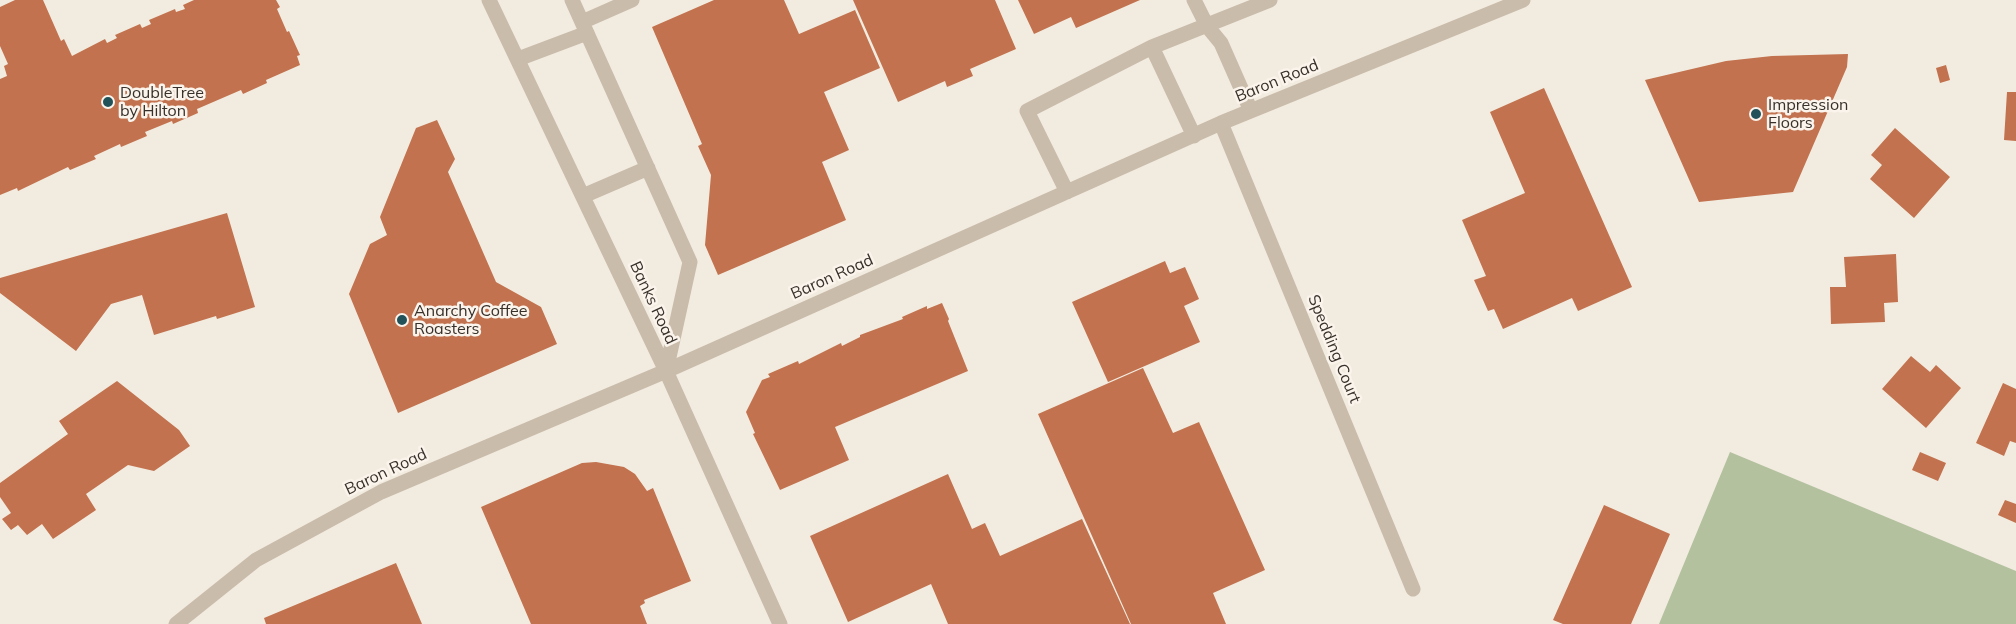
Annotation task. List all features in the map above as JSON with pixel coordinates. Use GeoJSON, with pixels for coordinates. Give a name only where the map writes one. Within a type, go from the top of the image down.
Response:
{"type":"FeatureCollection","features":[{"type":"Feature","properties":{"kind":"street","name":"Banks Road"},"geometry":{"type":"LineString","coordinates":[[489,0],[666,371],[780,624]]}},
{"type":"Feature","properties":{"kind":"street"},"geometry":{"type":"LineString","coordinates":[[572,0],[690,262],[666,371]]}},
{"type":"Feature","properties":{"kind":"street"},"geometry":{"type":"LineString","coordinates":[[518,58],[585,27],[632,0]]}},
{"type":"Feature","properties":{"kind":"street"},"geometry":{"type":"LineString","coordinates":[[1194,0],[1207,26],[1221,43],[1251,111]]}},
{"type":"Feature","properties":{"kind":"street"},"geometry":{"type":"LineString","coordinates":[[1067,192],[1027,111],[1152,47],[1270,0]]}},
{"type":"Feature","properties":{"kind":"street","name":"Baron Road"},"geometry":{"type":"LineString","coordinates":[[176,624],[256,560],[381,492],[666,371],[1221,123],[1523,0]]}},
{"type":"Feature","properties":{"kind":"street"},"geometry":{"type":"LineString","coordinates":[[1152,47],[1194,136]]}},
{"type":"Feature","properties":{"kind":"street","name":"Spedding Court"},"geometry":{"type":"LineString","coordinates":[[1221,123],[1413,589]]}},
{"type":"Feature","properties":{"kind":"street"},"geometry":{"type":"LineString","coordinates":[[583,196],[648,168]]}},
{"type":"Feature","properties":{"kind":"green space"},"geometry":{"type":"Polygon","coordinates":[[[1730,452],[2016,571],[2016,624],[1659,624],[1730,452]]]}},
{"type":"Feature","properties":{"kind":"building","name":"DoubleTree by Hilton"},"geometry":{"type":"Polygon","coordinates":[[[15,0],[43,0],[61,41],[64,39],[72,56],[105,39],[107,43],[117,38],[115,35],[140,24],[142,28],[151,24],[149,20],[175,9],[176,12],[185,9],[183,5],[194,0],[276,0],[280,7],[277,9],[287,32],[289,31],[300,55],[297,56],[300,65],[266,80],[267,83],[243,94],[241,90],[197,109],[198,113],[173,124],[172,121],[145,132],[147,136],[121,147],[120,144],[94,156],[96,159],[70,170],[68,167],[18,191],[17,188],[0,195],[0,79],[7,76],[4,66],[8,64],[0,46],[0,7],[15,0]]]}},
{"type":"Feature","properties":{"kind":"building"},"geometry":{"type":"Polygon","coordinates":[[[714,0],[784,0],[799,34],[855,10],[880,68],[824,92],[849,150],[822,162],[846,220],[718,275],[705,245],[711,175],[698,146],[702,144],[652,27],[714,0]]]}},
{"type":"Feature","properties":{"kind":"building"},"geometry":{"type":"Polygon","coordinates":[[[853,0],[995,0],[1016,49],[970,69],[973,76],[947,87],[945,81],[898,102],[853,0]]]}},
{"type":"Feature","properties":{"kind":"building"},"geometry":{"type":"Polygon","coordinates":[[[1018,0],[1140,0],[1076,28],[1071,17],[1034,34],[1018,0]]]}},
{"type":"Feature","properties":{"kind":"building"},"geometry":{"type":"Polygon","coordinates":[[[1848,54],[1847,67],[1793,192],[1699,202],[1645,80],[1726,61],[1772,56],[1848,54]]]}},
{"type":"Feature","properties":{"kind":"building"},"geometry":{"type":"Polygon","coordinates":[[[1946,65],[1950,80],[1940,83],[1936,68],[1946,65]]]}},
{"type":"Feature","properties":{"kind":"building"},"geometry":{"type":"Polygon","coordinates":[[[1544,88],[1632,287],[1578,311],[1572,298],[1503,329],[1494,309],[1488,311],[1474,280],[1486,276],[1462,220],[1525,193],[1490,112],[1544,88]]]}},
{"type":"Feature","properties":{"kind":"building"},"geometry":{"type":"Polygon","coordinates":[[[2007,92],[2016,92],[2016,141],[2004,140],[2007,92]]]}},
{"type":"Feature","properties":{"kind":"building"},"geometry":{"type":"Polygon","coordinates":[[[437,120],[455,159],[448,172],[496,282],[541,307],[557,344],[398,413],[349,294],[370,244],[387,235],[380,217],[416,128],[437,120]]]}},
{"type":"Feature","properties":{"kind":"building"},"geometry":{"type":"Polygon","coordinates":[[[1895,128],[1950,177],[1914,218],[1870,179],[1882,165],[1871,155],[1895,128]]]}},
{"type":"Feature","properties":{"kind":"building"},"geometry":{"type":"Polygon","coordinates":[[[227,213],[255,307],[154,335],[142,295],[111,304],[76,351],[0,293],[0,278],[227,213]]]}},
{"type":"Feature","properties":{"kind":"building"},"geometry":{"type":"Polygon","coordinates":[[[1896,254],[1898,302],[1884,303],[1885,322],[1831,324],[1830,287],[1846,287],[1844,257],[1896,254]]]}},
{"type":"Feature","properties":{"kind":"building"},"geometry":{"type":"Polygon","coordinates":[[[1165,261],[1170,273],[1185,267],[1199,299],[1184,306],[1200,342],[1108,382],[1072,302],[1165,261]]]}},
{"type":"Feature","properties":{"kind":"building"},"geometry":{"type":"Polygon","coordinates":[[[942,303],[968,371],[835,427],[849,460],[780,490],[753,434],[755,433],[746,412],[762,380],[770,377],[768,374],[798,361],[799,364],[841,343],[842,346],[860,335],[903,319],[902,317],[927,306],[927,309],[942,303]]]}},
{"type":"Feature","properties":{"kind":"building"},"geometry":{"type":"Polygon","coordinates":[[[1911,356],[1930,372],[1936,365],[1961,388],[1926,428],[1882,389],[1911,356]]]}},
{"type":"Feature","properties":{"kind":"building"},"geometry":{"type":"Polygon","coordinates":[[[1143,368],[1173,433],[1199,422],[1265,570],[1213,593],[1226,624],[1131,624],[1038,414],[1143,368]]]}},
{"type":"Feature","properties":{"kind":"building"},"geometry":{"type":"Polygon","coordinates":[[[117,381],[179,430],[190,446],[154,471],[128,465],[86,494],[96,510],[53,539],[42,524],[27,535],[18,525],[11,530],[2,519],[11,513],[0,497],[0,483],[68,434],[59,421],[117,381]]]}},
{"type":"Feature","properties":{"kind":"building"},"geometry":{"type":"Polygon","coordinates":[[[2003,383],[2016,389],[2016,443],[2010,441],[2004,456],[1976,443],[2003,383]]]}},
{"type":"Feature","properties":{"kind":"building"},"geometry":{"type":"Polygon","coordinates":[[[1920,452],[1946,463],[1938,481],[1912,470],[1920,452]]]}},
{"type":"Feature","properties":{"kind":"building"},"geometry":{"type":"Polygon","coordinates":[[[596,462],[624,467],[635,474],[647,491],[653,488],[691,581],[644,600],[645,603],[640,606],[647,624],[531,624],[481,507],[582,463],[596,462]]]}},
{"type":"Feature","properties":{"kind":"building"},"geometry":{"type":"Polygon","coordinates":[[[948,474],[972,529],[985,523],[1000,556],[1082,519],[1130,624],[948,624],[931,584],[848,622],[810,536],[948,474]]]}},
{"type":"Feature","properties":{"kind":"building"},"geometry":{"type":"Polygon","coordinates":[[[2005,500],[2016,504],[2016,523],[1998,515],[2005,500]]]}},
{"type":"Feature","properties":{"kind":"building"},"geometry":{"type":"Polygon","coordinates":[[[1604,505],[1670,534],[1631,624],[1563,624],[1553,620],[1604,505]]]}},
{"type":"Feature","properties":{"kind":"building"},"geometry":{"type":"Polygon","coordinates":[[[396,563],[422,624],[266,624],[264,618],[396,563]]]}},
{"type":"Feature","properties":{"kind":"place","name":"DoubleTree by Hilton"},"geometry":{"type":"Point","coordinates":[108,102]}},
{"type":"Feature","properties":{"kind":"place","name":"Impression Floors"},"geometry":{"type":"Point","coordinates":[1756,114]}},
{"type":"Feature","properties":{"kind":"place","name":"Anarchy Coffee Roasters"},"geometry":{"type":"Point","coordinates":[402,320]}}]}
